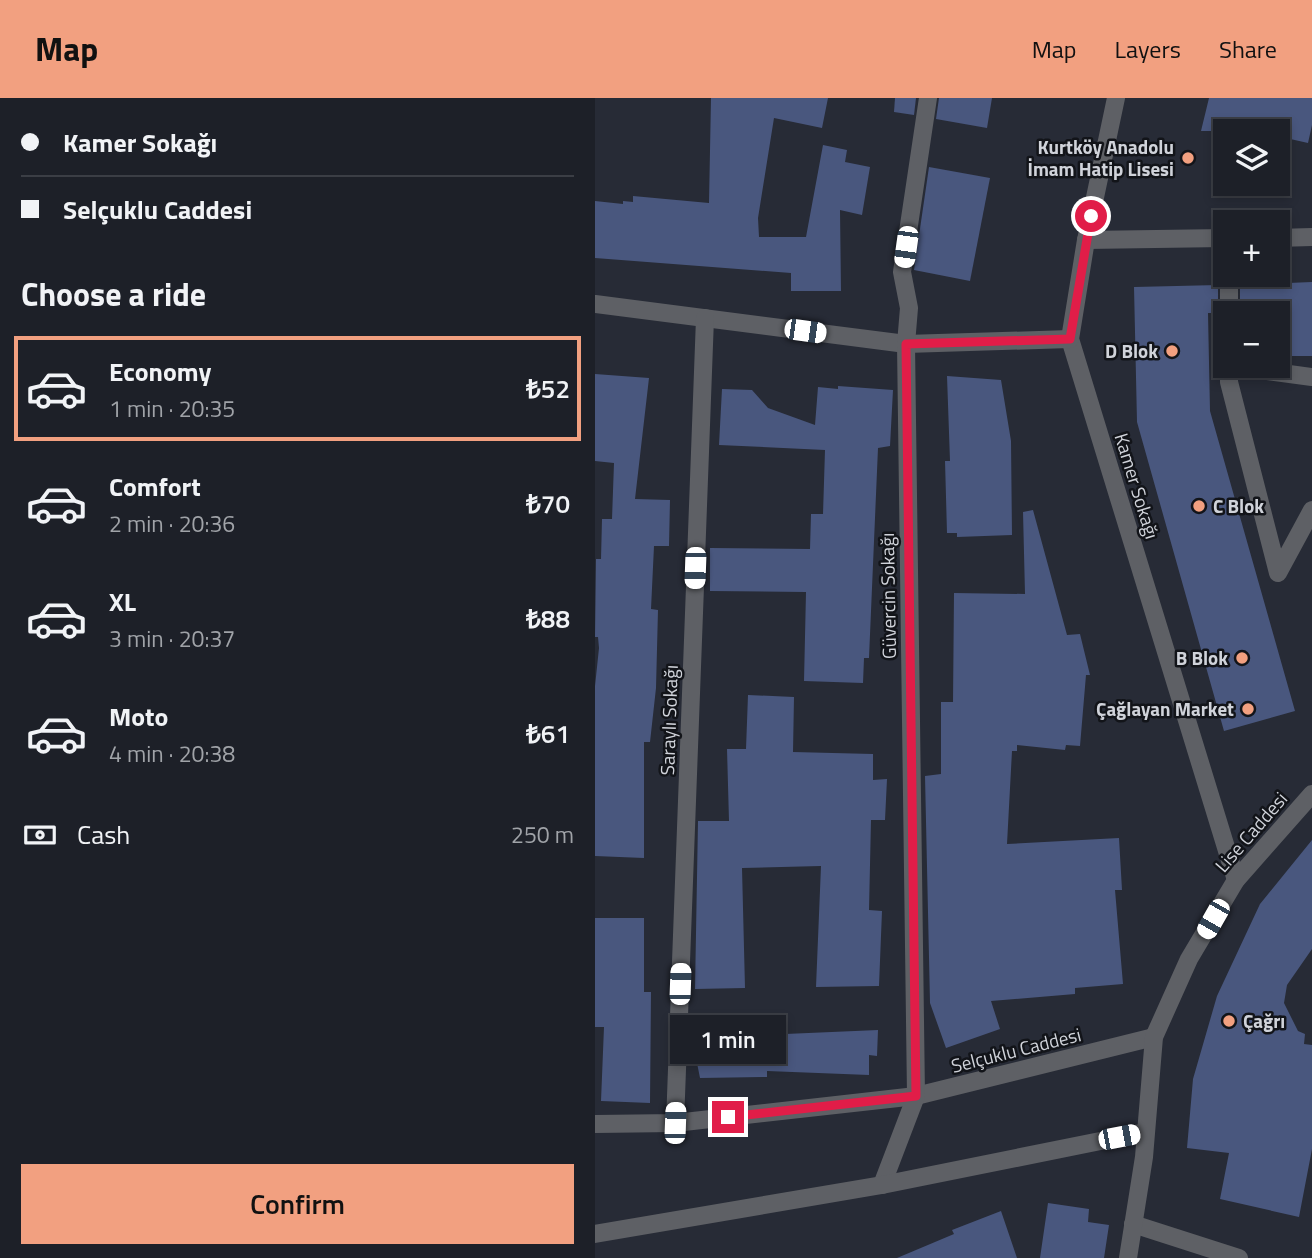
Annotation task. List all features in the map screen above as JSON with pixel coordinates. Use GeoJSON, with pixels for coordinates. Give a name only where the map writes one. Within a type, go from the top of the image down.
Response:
{"type":"FeatureCollection","features":[{"type":"Feature","properties":{"kind":"street","name":"Güvercin Sokağı"},"geometry":{"type":"LineString","coordinates":[[916,1096],[906,344],[909,308],[902,272],[928,98]]}},
{"type":"Feature","properties":{"kind":"street","name":"Kamer Sokağı"},"geometry":{"type":"LineString","coordinates":[[1116,98],[1086,240],[1070,339],[1236,880]]}},
{"type":"Feature","properties":{"kind":"street"},"geometry":{"type":"LineString","coordinates":[[1290,238],[1312,237]]}},
{"type":"Feature","properties":{"kind":"street"},"geometry":{"type":"LineString","coordinates":[[1086,240],[1213,238]]}},
{"type":"Feature","properties":{"kind":"street"},"geometry":{"type":"LineString","coordinates":[[595,304],[906,344],[1070,339]]}},
{"type":"Feature","properties":{"kind":"street","name":"Saraylı Sokağı"},"geometry":{"type":"LineString","coordinates":[[675,1123],[705,318]]}},
{"type":"Feature","properties":{"kind":"street"},"geometry":{"type":"LineString","coordinates":[[1290,374],[1312,377]]}},
{"type":"Feature","properties":{"kind":"street"},"geometry":{"type":"LineString","coordinates":[[1229,378],[1278,573],[1312,510]]}},
{"type":"Feature","properties":{"kind":"street","name":"Lise Caddesi"},"geometry":{"type":"LineString","coordinates":[[1128,1258],[1144,1157],[1154,1037],[1189,959],[1236,880],[1312,794]]}},
{"type":"Feature","properties":{"kind":"street","name":"Selçuklu Caddesi"},"geometry":{"type":"LineString","coordinates":[[595,1124],[675,1123],[916,1096],[1154,1037]]}},
{"type":"Feature","properties":{"kind":"street"},"geometry":{"type":"LineString","coordinates":[[882,1185],[916,1096]]}},
{"type":"Feature","properties":{"kind":"street"},"geometry":{"type":"LineString","coordinates":[[595,1234],[882,1185],[1145,1132]]}},
{"type":"Feature","properties":{"kind":"street"},"geometry":{"type":"LineString","coordinates":[[1133,1224],[1239,1258]]}},
{"type":"Feature","properties":{"kind":"building"},"geometry":{"type":"Polygon","coordinates":[[[711,98],[828,98],[822,128],[774,118],[758,218],[759,237],[806,237],[823,145],[847,150],[845,162],[870,167],[862,215],[840,210],[841,291],[791,291],[791,273],[595,258],[595,201],[623,204],[623,201],[633,202],[633,196],[709,203],[711,98]]]}},
{"type":"Feature","properties":{"kind":"building"},"geometry":{"type":"Polygon","coordinates":[[[895,98],[916,98],[914,115],[894,112],[895,98]]]}},
{"type":"Feature","properties":{"kind":"building"},"geometry":{"type":"Polygon","coordinates":[[[939,98],[992,98],[987,128],[936,119],[939,98]]]}},
{"type":"Feature","properties":{"kind":"building"},"geometry":{"type":"Polygon","coordinates":[[[1209,98],[1312,98],[1312,125],[1308,143],[1290,139],[1290,119],[1213,119],[1213,131],[1201,131],[1209,98]]]}},
{"type":"Feature","properties":{"kind":"building"},"geometry":{"type":"Polygon","coordinates":[[[929,167],[990,178],[970,281],[914,270],[929,167]]]}},
{"type":"Feature","properties":{"kind":"building"},"geometry":{"type":"Polygon","coordinates":[[[1312,282],[1312,356],[1290,356],[1290,301],[1240,301],[1240,287],[1290,287],[1290,283],[1312,282]]]}},
{"type":"Feature","properties":{"kind":"building"},"geometry":{"type":"Polygon","coordinates":[[[1134,287],[1218,287],[1218,301],[1213,301],[1213,313],[1208,313],[1210,411],[1295,711],[1224,731],[1137,422],[1134,287]]]}},
{"type":"Feature","properties":{"kind":"building"},"geometry":{"type":"Polygon","coordinates":[[[595,374],[649,378],[635,499],[670,500],[669,546],[654,546],[651,609],[658,610],[656,688],[650,742],[644,742],[644,858],[595,856],[595,686],[599,648],[598,637],[595,637],[596,559],[601,559],[602,519],[612,519],[614,463],[595,461],[595,374]]]}},
{"type":"Feature","properties":{"kind":"building"},"geometry":{"type":"Polygon","coordinates":[[[947,376],[1001,380],[1011,441],[1012,535],[957,537],[957,533],[947,533],[945,461],[950,461],[947,376]]]}},
{"type":"Feature","properties":{"kind":"building"},"geometry":{"type":"Polygon","coordinates":[[[838,386],[893,390],[890,446],[878,448],[869,658],[864,658],[863,683],[804,681],[806,592],[710,591],[710,548],[810,549],[811,514],[823,514],[825,450],[719,445],[722,389],[752,390],[768,408],[815,425],[818,387],[838,389],[838,386]]]}},
{"type":"Feature","properties":{"kind":"building"},"geometry":{"type":"Polygon","coordinates":[[[1033,510],[1067,635],[1080,634],[1090,675],[1086,675],[1080,746],[1066,745],[1065,750],[1017,745],[1017,751],[1012,751],[1007,844],[1119,838],[1122,890],[1115,890],[1123,984],[1075,988],[1075,994],[991,1001],[1000,1029],[946,1048],[930,1003],[925,776],[941,774],[941,702],[953,702],[954,593],[1025,594],[1023,512],[1033,510]]]}},
{"type":"Feature","properties":{"kind":"building"},"geometry":{"type":"Polygon","coordinates":[[[748,695],[794,697],[793,752],[873,754],[873,780],[887,779],[885,820],[871,820],[869,910],[882,911],[879,986],[816,987],[821,866],[742,868],[745,988],[695,989],[698,821],[729,821],[727,749],[746,749],[748,695]]]}},
{"type":"Feature","properties":{"kind":"building"},"geometry":{"type":"Polygon","coordinates":[[[1312,840],[1312,949],[1287,985],[1284,1003],[1298,1031],[1305,1034],[1304,1044],[1312,1045],[1312,1149],[1299,1217],[1220,1199],[1229,1153],[1187,1148],[1193,1079],[1217,996],[1260,904],[1312,840]]]}},
{"type":"Feature","properties":{"kind":"building"},"geometry":{"type":"Polygon","coordinates":[[[595,918],[644,918],[644,992],[651,992],[650,1103],[601,1101],[604,1027],[595,1027],[595,918]]]}},
{"type":"Feature","properties":{"kind":"building"},"geometry":{"type":"Polygon","coordinates":[[[878,1030],[877,1056],[869,1055],[869,1075],[767,1071],[767,1077],[700,1078],[692,1038],[878,1030]]]}},
{"type":"Feature","properties":{"kind":"building"},"geometry":{"type":"Polygon","coordinates":[[[1048,1203],[1089,1209],[1088,1222],[1109,1225],[1104,1258],[1040,1258],[1048,1203]]]}},
{"type":"Feature","properties":{"kind":"building"},"geometry":{"type":"Polygon","coordinates":[[[1001,1211],[1017,1258],[897,1258],[954,1234],[952,1230],[1001,1211]]]}},
{"type":"Feature","properties":{"kind":"place","name":"Kurtköy Anadolu İmam Hatip Lisesi"},"geometry":{"type":"Point","coordinates":[1188,158]}},
{"type":"Feature","properties":{"kind":"place","name":"D Blok"},"geometry":{"type":"Point","coordinates":[1172,351]}},
{"type":"Feature","properties":{"kind":"place","name":"C Blok"},"geometry":{"type":"Point","coordinates":[1199,506]}},
{"type":"Feature","properties":{"kind":"place","name":"B Blok"},"geometry":{"type":"Point","coordinates":[1242,658]}},
{"type":"Feature","properties":{"kind":"place","name":"Çağlayan Market"},"geometry":{"type":"Point","coordinates":[1248,709]}},
{"type":"Feature","properties":{"kind":"place","name":"Çağrı"},"geometry":{"type":"Point","coordinates":[1229,1021]}},
{"type":"Feature","properties":{"kind":"route"},"geometry":{"type":"LineString","coordinates":[[728,1117],[916,1096],[906,344],[1070,339],[1091,216]]}}]}
